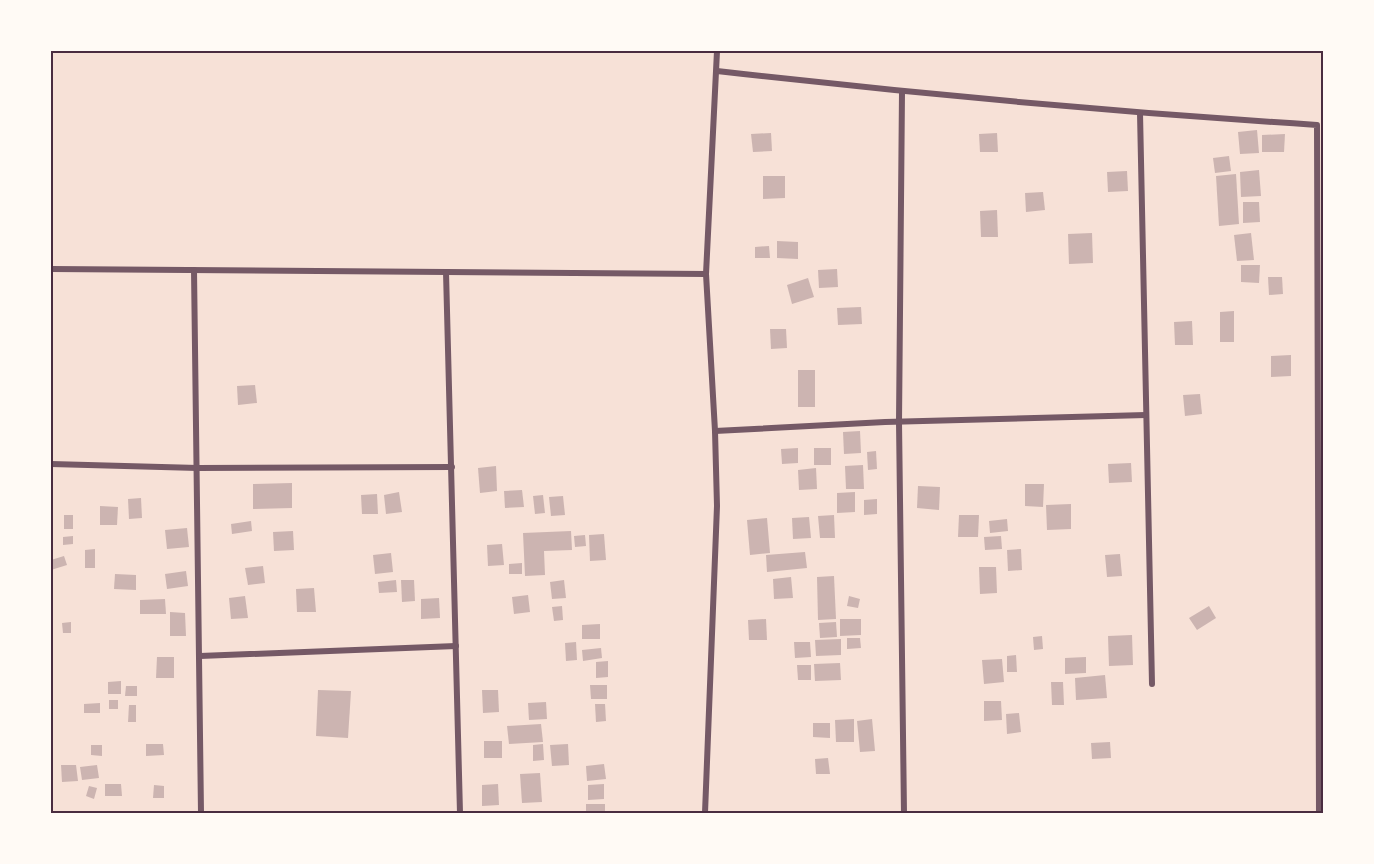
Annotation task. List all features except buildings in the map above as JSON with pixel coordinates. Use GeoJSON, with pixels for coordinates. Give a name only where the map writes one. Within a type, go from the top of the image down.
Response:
{"type":"FeatureCollection","features":[{"type":"Feature","properties":{"kind":"street"},"geometry":{"type":"LineString","coordinates":[[705,813],[717,506],[706,274],[717,51]]}},
{"type":"Feature","properties":{"kind":"street"},"geometry":{"type":"LineString","coordinates":[[717,71],[902,92],[1317,126],[1319,813]]}},
{"type":"Feature","properties":{"kind":"street"},"geometry":{"type":"LineString","coordinates":[[902,92],[898,422],[904,813]]}},
{"type":"Feature","properties":{"kind":"street"},"geometry":{"type":"LineString","coordinates":[[1140,113],[1152,684]]}},
{"type":"Feature","properties":{"kind":"street"},"geometry":{"type":"LineString","coordinates":[[51,269],[706,274]]}},
{"type":"Feature","properties":{"kind":"street"},"geometry":{"type":"LineString","coordinates":[[194,270],[201,813]]}},
{"type":"Feature","properties":{"kind":"street"},"geometry":{"type":"LineString","coordinates":[[446,272],[460,813]]}},
{"type":"Feature","properties":{"kind":"street"},"geometry":{"type":"LineString","coordinates":[[715,430],[1146,415]]}},
{"type":"Feature","properties":{"kind":"street"},"geometry":{"type":"LineString","coordinates":[[51,464],[198,468],[452,466]]}},
{"type":"Feature","properties":{"kind":"street"},"geometry":{"type":"LineString","coordinates":[[200,656],[456,646]]}}]}
